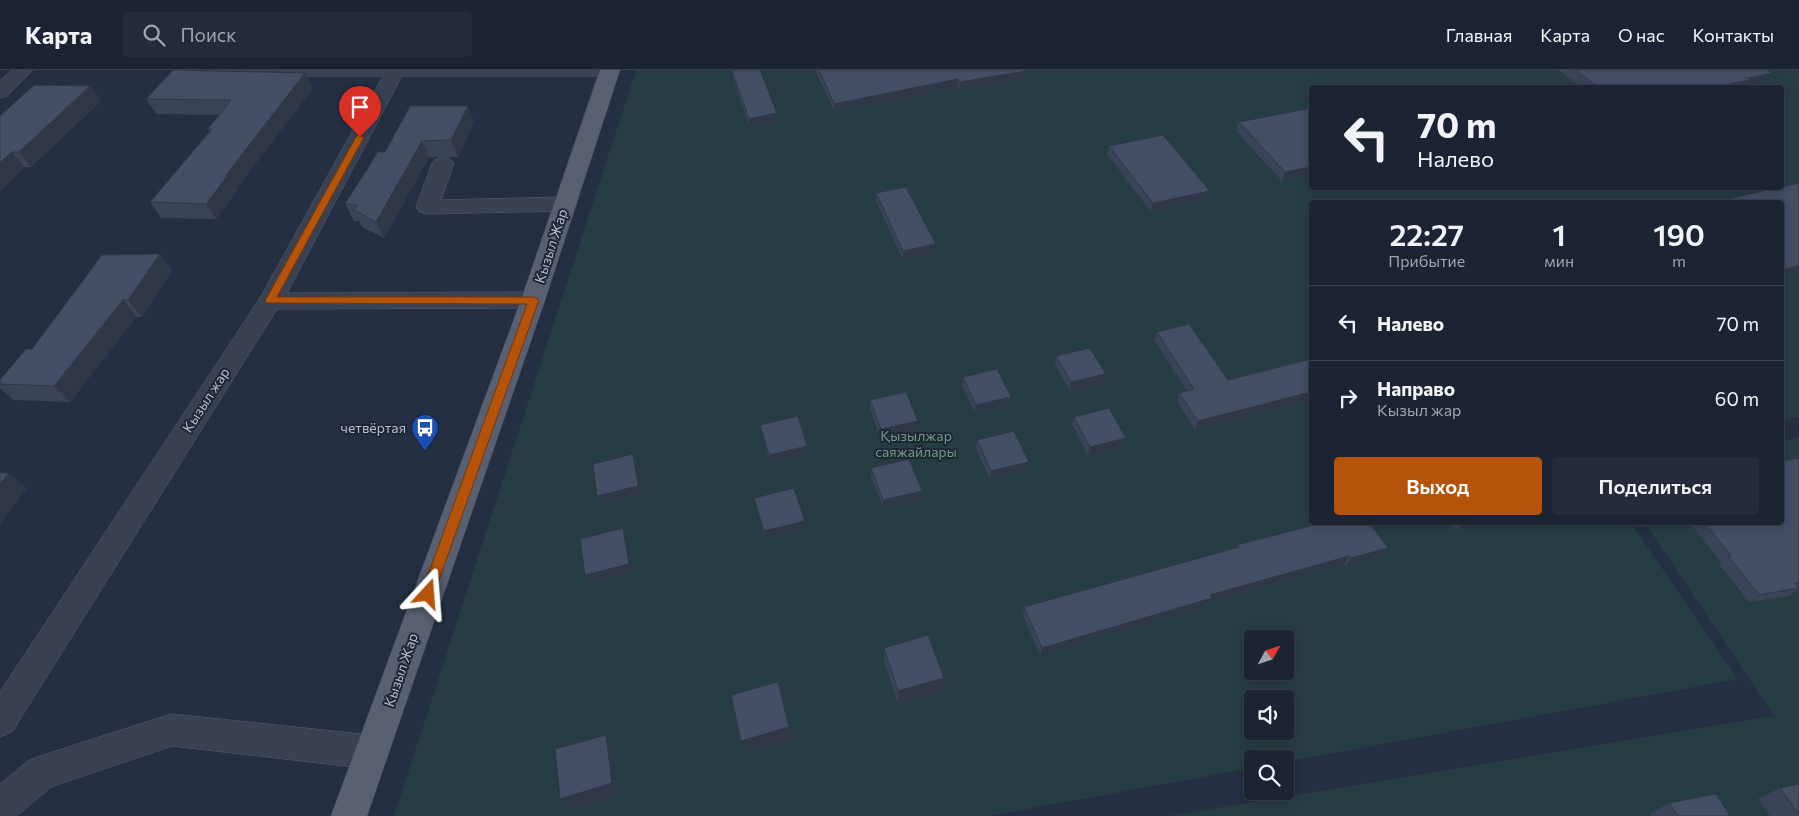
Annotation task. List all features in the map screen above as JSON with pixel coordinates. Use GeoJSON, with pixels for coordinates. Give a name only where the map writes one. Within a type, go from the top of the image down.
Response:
{"type":"FeatureCollection","features":[{"type":"Feature","properties":{"kind":"main road","name":"Кызыл Жар"},"geometry":{"type":"LineString","coordinates":[[349,816],[534,300],[610,70]]}},
{"type":"Feature","properties":{"kind":"street"},"geometry":{"type":"LineString","coordinates":[[0,92],[23,70]]}},
{"type":"Feature","properties":{"kind":"street"},"geometry":{"type":"LineString","coordinates":[[219,70],[598,70]]}},
{"type":"Feature","properties":{"kind":"street","name":"Кызыл жар"},"geometry":{"type":"LineString","coordinates":[[0,721],[270,301],[396,71]]}},
{"type":"Feature","properties":{"kind":"street"},"geometry":{"type":"LineString","coordinates":[[443,163],[427,207],[565,204]]}},
{"type":"Feature","properties":{"kind":"street"},"geometry":{"type":"LineString","coordinates":[[270,301],[534,300]]}},
{"type":"Feature","properties":{"kind":"street"},"geometry":{"type":"LineString","coordinates":[[0,807],[40,773],[172,730],[371,752]]}},
{"type":"Feature","properties":{"kind":"green space","name":"Қызылжар саяжайлары"},"geometry":{"type":"Polygon","coordinates":[[[636,70],[1799,70],[1799,417],[1784,420],[1784,200],[1309,200],[1309,525],[1632,525],[1738,679],[1294,760],[1294,750],[1244,750],[1244,769],[988,816],[394,816],[636,70]]]}},
{"type":"Feature","properties":{"kind":"green space"},"geometry":{"type":"Polygon","coordinates":[[[1799,437],[1799,816],[1168,816],[1265,800],[1294,800],[1294,795],[1774,716],[1646,525],[1784,525],[1784,440],[1799,437]]]}},
{"type":"Feature","properties":{"kind":"building"},"geometry":{"type":"Polygon","coordinates":[[[173,70],[305,73],[226,175],[228,175],[206,204],[150,202],[212,129],[208,129],[231,100],[146,99],[173,70]]]}},
{"type":"Feature","properties":{"kind":"building"},"geometry":{"type":"Polygon","coordinates":[[[760,70],[777,113],[749,119],[732,71],[760,70]]]}},
{"type":"Feature","properties":{"kind":"building"},"geometry":{"type":"Polygon","coordinates":[[[819,70],[1026,71],[960,82],[958,79],[834,104],[819,70]]]}},
{"type":"Feature","properties":{"kind":"building"},"geometry":{"type":"Polygon","coordinates":[[[1575,70],[1767,70],[1772,73],[1748,78],[1751,80],[1725,85],[1595,85],[1575,70]]]}},
{"type":"Feature","properties":{"kind":"building"},"geometry":{"type":"Polygon","coordinates":[[[34,85],[90,86],[19,152],[12,152],[0,163],[0,116],[34,85]]]}},
{"type":"Feature","properties":{"kind":"building"},"geometry":{"type":"Polygon","coordinates":[[[410,106],[468,106],[451,140],[422,141],[376,222],[354,210],[357,205],[345,204],[378,152],[385,152],[410,106]]]}},
{"type":"Feature","properties":{"kind":"building"},"geometry":{"type":"Polygon","coordinates":[[[1309,108],[1309,167],[1285,172],[1239,122],[1309,108]]]}},
{"type":"Feature","properties":{"kind":"building"},"geometry":{"type":"Polygon","coordinates":[[[1163,135],[1210,191],[1153,203],[1109,146],[1163,135]]]}},
{"type":"Feature","properties":{"kind":"building"},"geometry":{"type":"Polygon","coordinates":[[[1799,183],[1799,266],[1784,269],[1784,200],[1723,200],[1768,190],[1784,190],[1784,186],[1799,183]]]}},
{"type":"Feature","properties":{"kind":"building"},"geometry":{"type":"Polygon","coordinates":[[[906,187],[936,244],[903,251],[876,193],[906,187]]]}},
{"type":"Feature","properties":{"kind":"building"},"geometry":{"type":"Polygon","coordinates":[[[160,254],[128,300],[123,300],[54,386],[0,384],[0,380],[26,349],[32,349],[102,255],[160,254]]]}},
{"type":"Feature","properties":{"kind":"building"},"geometry":{"type":"Polygon","coordinates":[[[1189,324],[1228,380],[1309,360],[1309,393],[1198,421],[1179,393],[1194,389],[1157,332],[1189,324]]]}},
{"type":"Feature","properties":{"kind":"building"},"geometry":{"type":"Polygon","coordinates":[[[1090,348],[1106,374],[1071,382],[1056,356],[1090,348]]]}},
{"type":"Feature","properties":{"kind":"building"},"geometry":{"type":"Polygon","coordinates":[[[997,369],[1011,397],[976,405],[963,377],[997,369]]]}},
{"type":"Feature","properties":{"kind":"building"},"geometry":{"type":"Polygon","coordinates":[[[906,392],[918,421],[881,429],[870,400],[906,392]]]}},
{"type":"Feature","properties":{"kind":"building"},"geometry":{"type":"Polygon","coordinates":[[[1109,408],[1126,438],[1090,447],[1074,417],[1109,408]]]}},
{"type":"Feature","properties":{"kind":"building"},"geometry":{"type":"Polygon","coordinates":[[[798,416],[807,446],[769,455],[760,425],[798,416]]]}},
{"type":"Feature","properties":{"kind":"building"},"geometry":{"type":"Polygon","coordinates":[[[1014,431],[1029,462],[991,471],[977,440],[1014,431]]]}},
{"type":"Feature","properties":{"kind":"building"},"geometry":{"type":"Polygon","coordinates":[[[633,454],[638,486],[597,496],[593,464],[633,454]]]}},
{"type":"Feature","properties":{"kind":"building"},"geometry":{"type":"Polygon","coordinates":[[[1799,458],[1799,583],[1795,583],[1799,588],[1759,595],[1706,525],[1784,525],[1784,460],[1799,458]]]}},
{"type":"Feature","properties":{"kind":"building"},"geometry":{"type":"Polygon","coordinates":[[[909,459],[922,491],[883,500],[871,468],[909,459]]]}},
{"type":"Feature","properties":{"kind":"building"},"geometry":{"type":"Polygon","coordinates":[[[0,473],[9,473],[0,484],[0,473]]]}},
{"type":"Feature","properties":{"kind":"building"},"geometry":{"type":"Polygon","coordinates":[[[794,488],[805,521],[764,531],[754,498],[794,488]]]}},
{"type":"Feature","properties":{"kind":"building"},"geometry":{"type":"Polygon","coordinates":[[[1314,525],[1371,525],[1388,548],[1351,558],[1349,556],[1210,595],[1212,598],[1042,648],[1024,607],[1239,547],[1237,545],[1314,525]]]}},
{"type":"Feature","properties":{"kind":"building"},"geometry":{"type":"Polygon","coordinates":[[[623,528],[629,564],[585,575],[580,539],[623,528]]]}},
{"type":"Feature","properties":{"kind":"building"},"geometry":{"type":"Polygon","coordinates":[[[928,635],[944,678],[898,691],[884,648],[928,635]]]}},
{"type":"Feature","properties":{"kind":"building"},"geometry":{"type":"Polygon","coordinates":[[[778,682],[789,727],[741,741],[731,695],[778,682]]]}},
{"type":"Feature","properties":{"kind":"building"},"geometry":{"type":"Polygon","coordinates":[[[606,735],[612,783],[560,799],[555,749],[606,735]]]}},
{"type":"Feature","properties":{"kind":"building"},"geometry":{"type":"Polygon","coordinates":[[[1799,784],[1799,814],[1780,788],[1799,784]]]}},
{"type":"Feature","properties":{"kind":"building"},"geometry":{"type":"Polygon","coordinates":[[[1716,794],[1730,816],[1678,816],[1669,803],[1716,794]]]}},
{"type":"Feature","properties":{"kind":"place","name":"четвёртая"},"geometry":{"type":"Point","coordinates":[425,452]}},
{"type":"Feature","properties":{"kind":"route"},"geometry":{"type":"LineString","coordinates":[[360,137],[270,301],[534,300],[458,506],[428,594]]}}]}
